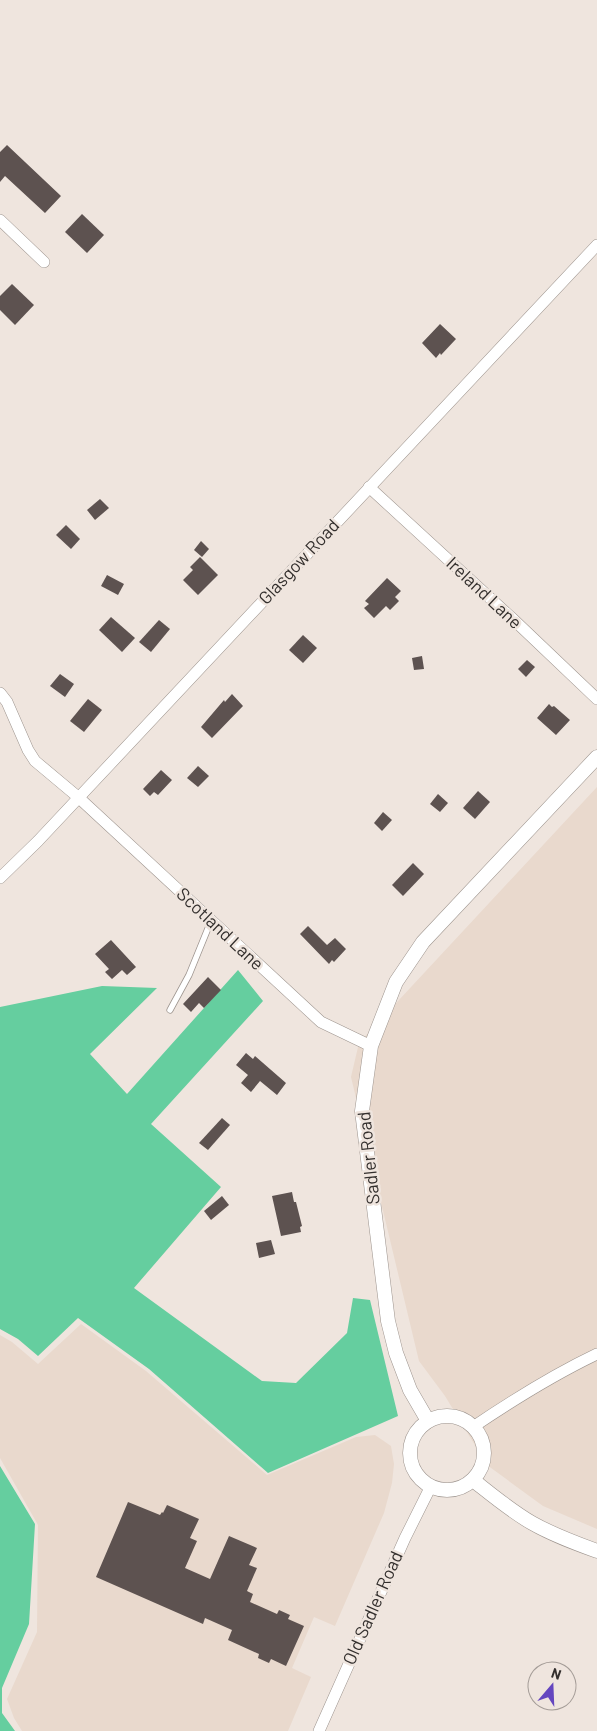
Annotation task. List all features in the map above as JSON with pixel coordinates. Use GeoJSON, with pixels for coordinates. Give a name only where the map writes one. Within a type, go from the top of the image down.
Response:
{"type":"FeatureCollection","features":[{"type":"Feature","properties":{"kind":"street"},"geometry":{"type":"LineString","coordinates":[[0,220],[44,262]]}},
{"type":"Feature","properties":{"kind":"street","name":"Glasgow Road"},"geometry":{"type":"LineString","coordinates":[[0,878],[597,246]]}},
{"type":"Feature","properties":{"kind":"street","name":"Ireland Lane"},"geometry":{"type":"LineString","coordinates":[[369,487],[597,699]]}},
{"type":"Feature","properties":{"kind":"street","name":"Scotland Lane"},"geometry":{"type":"LineString","coordinates":[[0,692],[7,702],[28,750],[35,760],[78,797],[321,1022],[371,1046]]}},
{"type":"Feature","properties":{"kind":"street","name":"Sadler Road"},"geometry":{"type":"LineString","coordinates":[[428,1421],[410,1390],[400,1366],[388,1321],[362,1111],[371,1046],[396,982],[423,942],[597,757]]}},
{"type":"Feature","properties":{"kind":"street"},"geometry":{"type":"LineString","coordinates":[[473,1428],[553,1376],[597,1354]]}},
{"type":"Feature","properties":{"kind":"street"},"geometry":{"type":"LineString","coordinates":[[441,1417],[455,1417],[468,1423],[473,1428],[481,1439],[484,1453],[481,1468],[473,1480],[453,1490],[438,1489],[419,1478],[412,1465],[410,1450],[414,1436],[422,1425],[441,1417]]}},
{"type":"Feature","properties":{"kind":"street"},"geometry":{"type":"LineString","coordinates":[[473,1480],[503,1504],[532,1523],[572,1542],[597,1551]]}},
{"type":"Feature","properties":{"kind":"street","name":"Old Sadler Road"},"geometry":{"type":"LineString","coordinates":[[319,1731],[405,1538],[431,1486]]}},
{"type":"Feature","properties":{"kind":"lane"},"geometry":{"type":"LineString","coordinates":[[170,1010],[189,975],[211,922]]}},
{"type":"Feature","properties":{"kind":"shaded area"},"geometry":{"type":"Polygon","coordinates":[[[597,787],[597,1529],[543,1506],[487,1465],[445,1396],[419,1361],[351,1077],[359,1043],[597,787]]]}},
{"type":"Feature","properties":{"kind":"shaded area"},"geometry":{"type":"Polygon","coordinates":[[[81,1324],[146,1371],[267,1475],[356,1437],[375,1435],[391,1446],[394,1464],[392,1483],[384,1513],[335,1626],[314,1617],[292,1668],[311,1677],[288,1731],[22,1731],[14,1718],[7,1699],[37,1632],[38,1525],[0,1458],[0,1335],[12,1342],[38,1364],[81,1324]]]}},
{"type":"Feature","properties":{"kind":"green space"},"geometry":{"type":"Polygon","coordinates":[[[238,970],[263,1001],[151,1124],[221,1187],[134,1288],[262,1381],[296,1383],[347,1333],[353,1298],[370,1300],[398,1416],[268,1473],[149,1369],[78,1318],[38,1356],[18,1339],[0,1329],[0,1007],[102,986],[157,988],[90,1054],[127,1094],[238,970]]]}},
{"type":"Feature","properties":{"kind":"green space"},"geometry":{"type":"Polygon","coordinates":[[[0,1466],[35,1524],[29,1624],[2,1688],[2,1713],[15,1731],[0,1731],[0,1466]]]}},
{"type":"Feature","properties":{"kind":"building"},"geometry":{"type":"Polygon","coordinates":[[[7,145],[61,196],[45,213],[5,176],[0,182],[0,152],[7,145]]]}},
{"type":"Feature","properties":{"kind":"building"},"geometry":{"type":"Polygon","coordinates":[[[82,214],[104,235],[87,253],[65,232],[82,214]]]}},
{"type":"Feature","properties":{"kind":"building"},"geometry":{"type":"Polygon","coordinates":[[[12,284],[34,305],[15,325],[0,310],[0,296],[12,284]]]}},
{"type":"Feature","properties":{"kind":"building"},"geometry":{"type":"Polygon","coordinates":[[[440,324],[456,339],[436,358],[422,343],[440,324]]]}},
{"type":"Feature","properties":{"kind":"building"},"geometry":{"type":"Polygon","coordinates":[[[100,499],[109,508],[95,520],[87,510],[100,499]]]}},
{"type":"Feature","properties":{"kind":"building"},"geometry":{"type":"Polygon","coordinates":[[[66,525],[80,539],[71,549],[56,535],[66,525]]]}},
{"type":"Feature","properties":{"kind":"building"},"geometry":{"type":"Polygon","coordinates":[[[201,541],[209,549],[202,557],[194,550],[201,541]]]}},
{"type":"Feature","properties":{"kind":"building"},"geometry":{"type":"Polygon","coordinates":[[[200,557],[218,575],[198,595],[183,580],[193,570],[190,567],[200,557]]]}},
{"type":"Feature","properties":{"kind":"building"},"geometry":{"type":"Polygon","coordinates":[[[107,575],[124,584],[118,595],[101,586],[107,575]]]}},
{"type":"Feature","properties":{"kind":"building"},"geometry":{"type":"Polygon","coordinates":[[[387,578],[401,591],[395,597],[399,601],[390,610],[386,606],[374,618],[364,608],[369,604],[365,601],[387,578]]]}},
{"type":"Feature","properties":{"kind":"building"},"geometry":{"type":"Polygon","coordinates":[[[111,617],[135,638],[122,652],[99,630],[111,617]]]}},
{"type":"Feature","properties":{"kind":"building"},"geometry":{"type":"Polygon","coordinates":[[[159,620],[170,629],[151,652],[139,642],[159,620]]]}},
{"type":"Feature","properties":{"kind":"building"},"geometry":{"type":"Polygon","coordinates":[[[303,635],[317,648],[303,663],[289,650],[303,635]]]}},
{"type":"Feature","properties":{"kind":"building"},"geometry":{"type":"Polygon","coordinates":[[[422,656],[424,669],[414,670],[412,658],[422,656]]]}},
{"type":"Feature","properties":{"kind":"building"},"geometry":{"type":"Polygon","coordinates":[[[527,660],[535,667],[526,677],[518,669],[527,660]]]}},
{"type":"Feature","properties":{"kind":"building"},"geometry":{"type":"Polygon","coordinates":[[[60,674],[74,684],[65,697],[50,686],[60,674]]]}},
{"type":"Feature","properties":{"kind":"building"},"geometry":{"type":"Polygon","coordinates":[[[232,694],[243,706],[212,738],[201,727],[224,700],[225,702],[232,694]]]}},
{"type":"Feature","properties":{"kind":"building"},"geometry":{"type":"Polygon","coordinates":[[[88,699],[102,710],[84,732],[70,721],[88,699]]]}},
{"type":"Feature","properties":{"kind":"building"},"geometry":{"type":"Polygon","coordinates":[[[549,704],[570,720],[556,735],[537,718],[549,704]]]}},
{"type":"Feature","properties":{"kind":"building"},"geometry":{"type":"Polygon","coordinates":[[[198,766],[209,776],[198,787],[187,778],[198,766]]]}},
{"type":"Feature","properties":{"kind":"building"},"geometry":{"type":"Polygon","coordinates":[[[161,770],[172,780],[158,795],[154,792],[150,796],[143,789],[161,770]]]}},
{"type":"Feature","properties":{"kind":"building"},"geometry":{"type":"Polygon","coordinates":[[[478,791],[490,802],[475,819],[463,808],[478,791]]]}},
{"type":"Feature","properties":{"kind":"building"},"geometry":{"type":"Polygon","coordinates":[[[438,794],[448,803],[440,812],[430,804],[438,794]]]}},
{"type":"Feature","properties":{"kind":"building"},"geometry":{"type":"Polygon","coordinates":[[[383,812],[392,820],[382,831],[374,823],[383,812]]]}},
{"type":"Feature","properties":{"kind":"building"},"geometry":{"type":"Polygon","coordinates":[[[413,863],[424,874],[403,896],[392,885],[413,863]]]}},
{"type":"Feature","properties":{"kind":"building"},"geometry":{"type":"Polygon","coordinates":[[[308,926],[327,945],[335,938],[346,949],[334,962],[332,960],[329,964],[300,934],[308,926]]]}},
{"type":"Feature","properties":{"kind":"building"},"geometry":{"type":"Polygon","coordinates":[[[111,940],[136,967],[127,975],[122,970],[112,979],[105,972],[109,969],[95,954],[111,940]]]}},
{"type":"Feature","properties":{"kind":"building"},"geometry":{"type":"Polygon","coordinates":[[[208,977],[221,990],[204,1008],[199,1003],[191,1012],[183,1004],[208,977]]]}},
{"type":"Feature","properties":{"kind":"building"},"geometry":{"type":"Polygon","coordinates":[[[246,1053],[253,1059],[255,1056],[286,1083],[277,1095],[260,1081],[251,1092],[241,1083],[248,1075],[236,1065],[246,1053]]]}},
{"type":"Feature","properties":{"kind":"building"},"geometry":{"type":"Polygon","coordinates":[[[222,1118],[230,1125],[208,1150],[199,1143],[222,1118]]]}},
{"type":"Feature","properties":{"kind":"building"},"geometry":{"type":"Polygon","coordinates":[[[292,1192],[302,1226],[300,1227],[301,1232],[281,1236],[272,1196],[292,1192]]]}},
{"type":"Feature","properties":{"kind":"building"},"geometry":{"type":"Polygon","coordinates":[[[222,1196],[229,1205],[211,1220],[204,1211],[222,1196]]]}},
{"type":"Feature","properties":{"kind":"building"},"geometry":{"type":"Polygon","coordinates":[[[271,1240],[275,1254],[259,1258],[256,1243],[271,1240]]]}},
{"type":"Feature","properties":{"kind":"building"},"geometry":{"type":"Polygon","coordinates":[[[128,1502],[160,1515],[167,1505],[199,1519],[190,1538],[197,1541],[185,1568],[210,1579],[229,1536],[257,1548],[249,1565],[257,1568],[247,1591],[253,1594],[250,1602],[277,1614],[279,1610],[290,1615],[288,1619],[304,1626],[286,1666],[271,1659],[269,1663],[258,1658],[259,1654],[228,1640],[232,1630],[205,1618],[203,1624],[96,1577],[128,1502]]]}}]}
